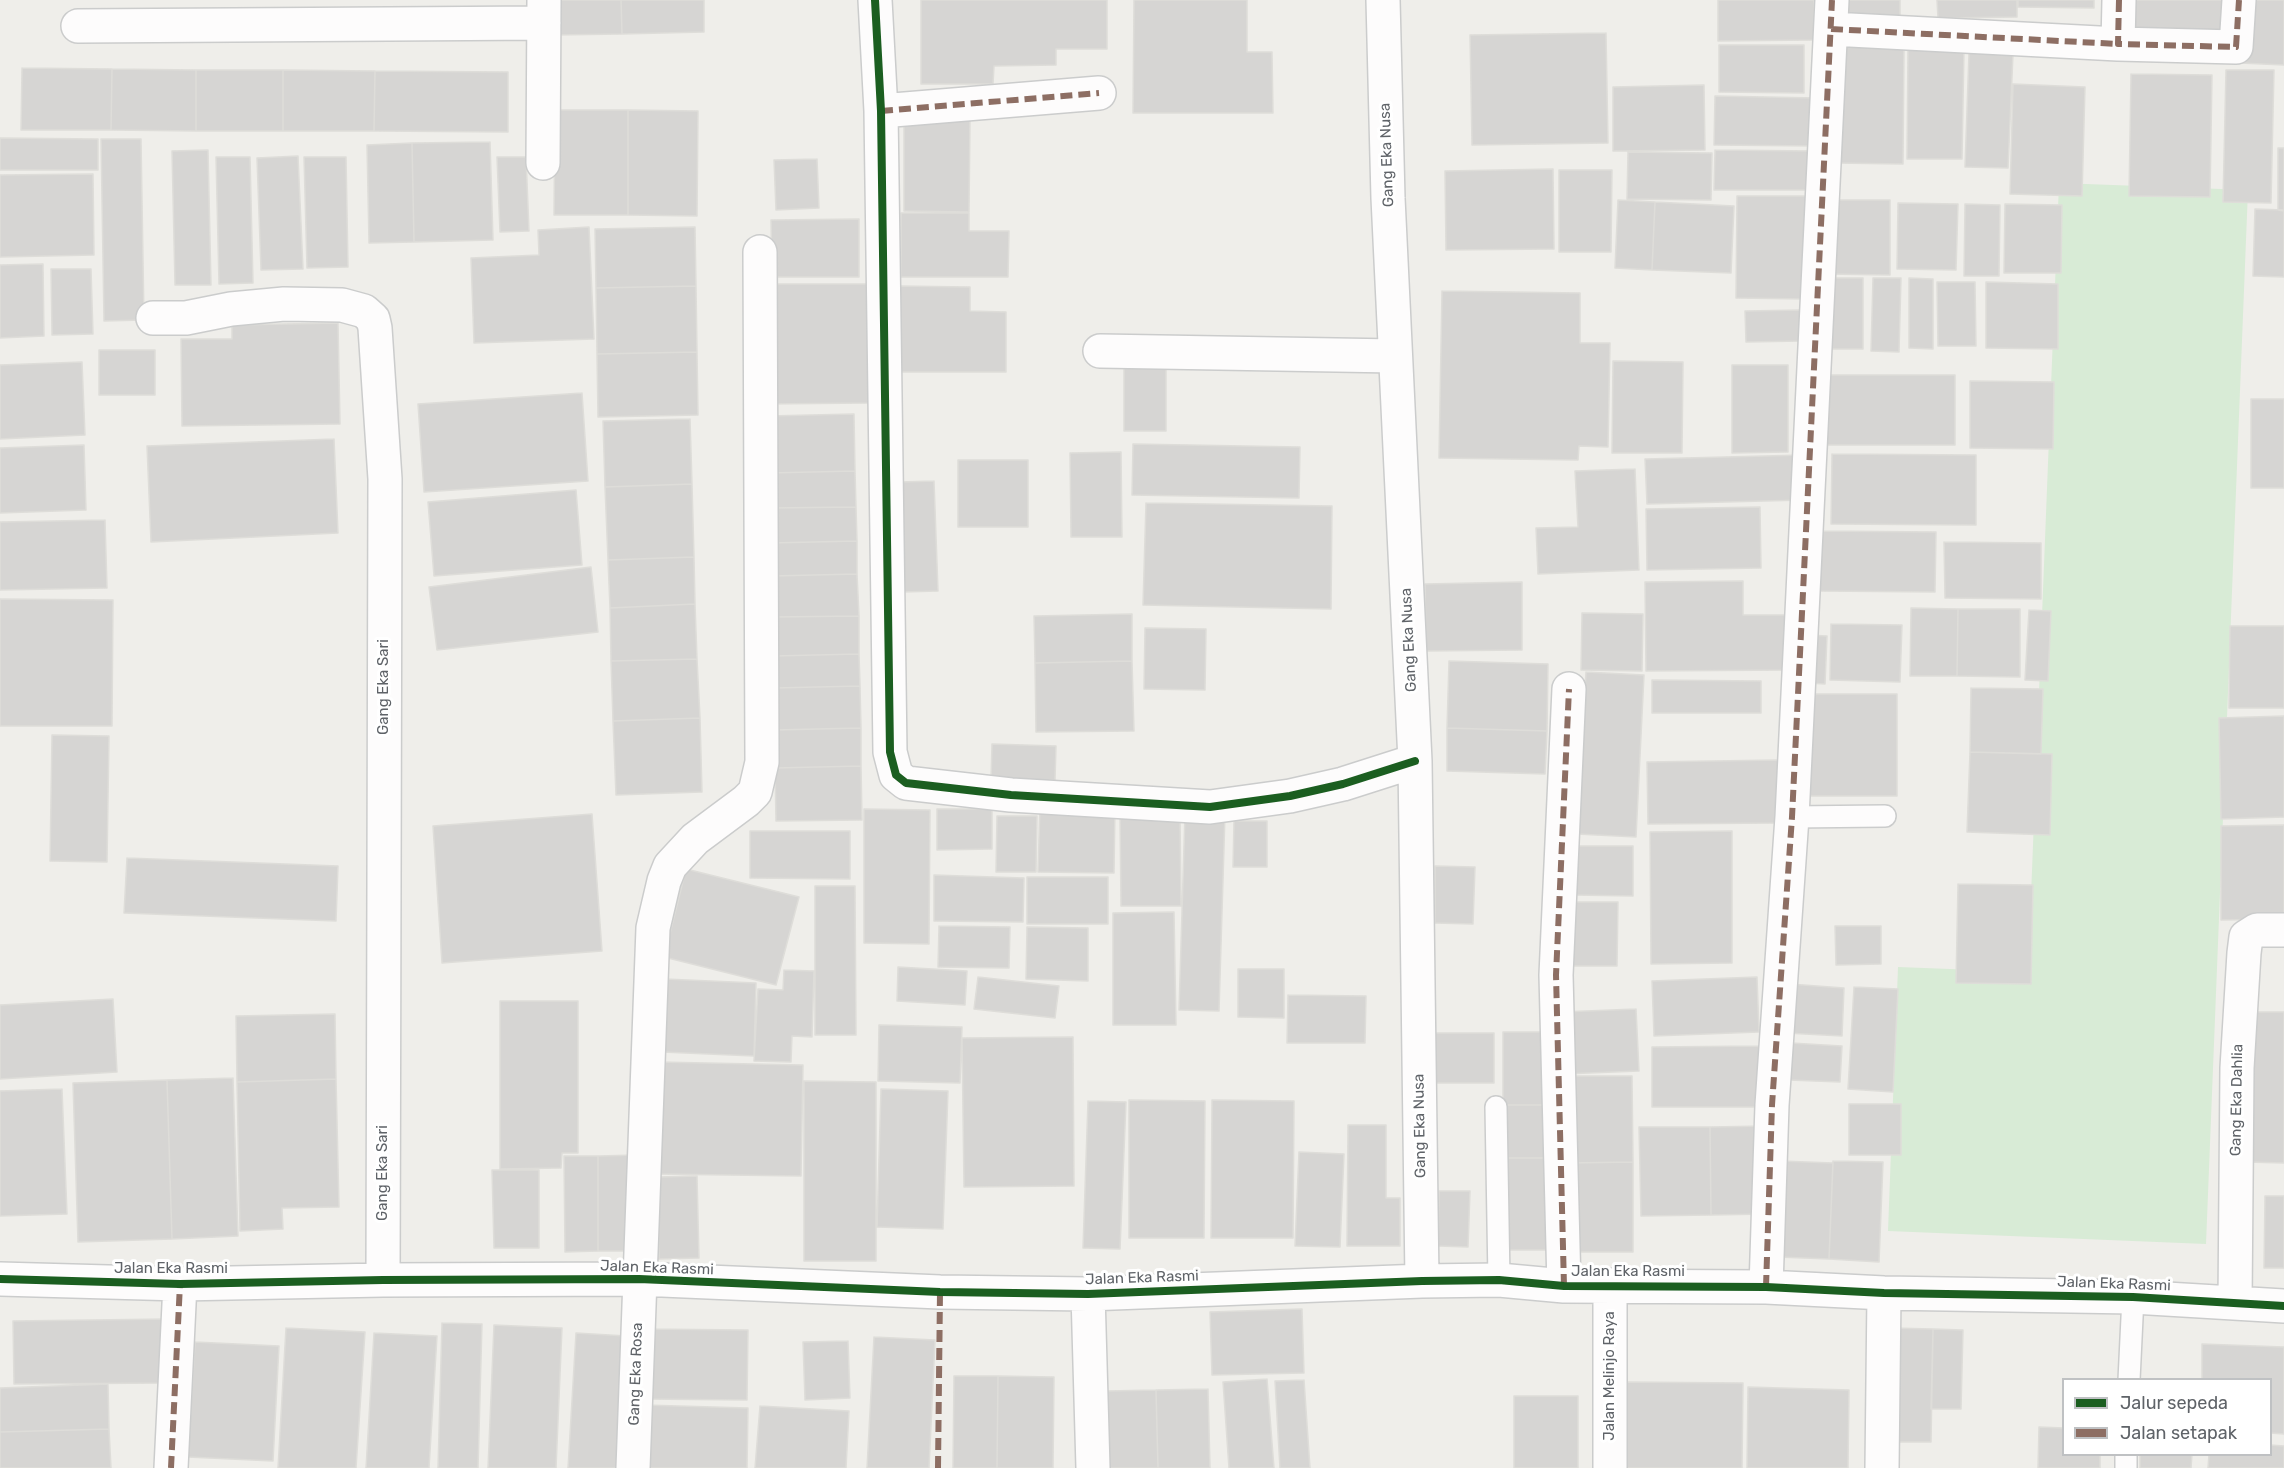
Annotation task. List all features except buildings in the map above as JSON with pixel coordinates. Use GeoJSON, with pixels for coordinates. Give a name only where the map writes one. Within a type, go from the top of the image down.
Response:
{"type":"FeatureCollection","features":[{"type":"Feature","properties":{"kind":"street"},"geometry":{"type":"LineString","coordinates":[[875,0],[881,111],[890,752],[896,775],[906,783],[1011,795],[1210,807],[1290,796],[1343,784],[1415,761]]}},
{"type":"Feature","properties":{"kind":"street","name":"Gang Eka Nusa"},"geometry":{"type":"LineString","coordinates":[[1383,0],[1395,356],[1415,761],[1422,1281]]}},
{"type":"Feature","properties":{"kind":"street"},"geometry":{"type":"LineString","coordinates":[[2118,44],[2119,0]]}},
{"type":"Feature","properties":{"kind":"street"},"geometry":{"type":"LineString","coordinates":[[1766,1287],[1772,1105],[1792,817],[1832,14],[2118,44],[2236,47],[2239,0]]}},
{"type":"Feature","properties":{"kind":"street"},"geometry":{"type":"LineString","coordinates":[[78,26],[544,12],[543,163]]}},
{"type":"Feature","properties":{"kind":"street"},"geometry":{"type":"LineString","coordinates":[[881,111],[1098,93]]}},
{"type":"Feature","properties":{"kind":"street","name":"Gang Eka Rosa"},"geometry":{"type":"LineString","coordinates":[[633,1468],[653,928],[664,881],[670,866],[694,839],[746,801],[754,792],[762,762],[759,252]]}},
{"type":"Feature","properties":{"kind":"street","name":"Gang Eka Sari"},"geometry":{"type":"LineString","coordinates":[[153,318],[186,318],[231,309],[266,306],[342,305],[364,311],[372,319],[375,328],[385,479],[383,1280]]}},
{"type":"Feature","properties":{"kind":"street"},"geometry":{"type":"LineString","coordinates":[[1100,351],[1395,356]]}},
{"type":"Feature","properties":{"kind":"street"},"geometry":{"type":"LineString","coordinates":[[1564,1286],[1556,975],[1569,689]]}},
{"type":"Feature","properties":{"kind":"street","name":"Gang Eka Dahlia"},"geometry":{"type":"LineString","coordinates":[[2235,1303],[2237,1068],[2244,953],[2246,938],[2257,930],[2284,930]]}},
{"type":"Feature","properties":{"kind":"street","name":"Jalan Eka Rasmi"},"geometry":{"type":"LineString","coordinates":[[0,1279],[180,1284],[639,1279],[940,1292],[1088,1294],[1499,1280],[1564,1286],[1766,1287],[1884,1293],[2133,1297],[2284,1306]]}},
{"type":"Feature","properties":{"kind":"street"},"geometry":{"type":"LineString","coordinates":[[171,1468],[180,1284]]}},
{"type":"Feature","properties":{"kind":"street","name":"Jalan Melinjo Raya"},"geometry":{"type":"LineString","coordinates":[[1610,1285],[1610,1468]]}},
{"type":"Feature","properties":{"kind":"street"},"geometry":{"type":"LineString","coordinates":[[1882,1468],[1884,1293]]}},
{"type":"Feature","properties":{"kind":"street"},"geometry":{"type":"LineString","coordinates":[[1088,1294],[1093,1468]]}},
{"type":"Feature","properties":{"kind":"lane"},"geometry":{"type":"LineString","coordinates":[[1792,817],[1885,816]]}},
{"type":"Feature","properties":{"kind":"lane"},"geometry":{"type":"LineString","coordinates":[[1496,1107],[1499,1280]]}},
{"type":"Feature","properties":{"kind":"lane"},"geometry":{"type":"LineString","coordinates":[[2130,1378],[2133,1297]]}},
{"type":"Feature","properties":{"kind":"green space"},"geometry":{"type":"Polygon","coordinates":[[[2059,183],[2248,190],[2206,1244],[1888,1231],[1898,967],[2028,972],[2059,183]]]}},
{"type":"Feature","properties":{"kind":"marked path"},"geometry":{"type":"LineString","coordinates":[[1766,1287],[1772,1105],[1792,817],[1832,0]]}},
{"type":"Feature","properties":{"kind":"marked path"},"geometry":{"type":"LineString","coordinates":[[2119,0],[2118,44],[2236,47],[2239,0]]}},
{"type":"Feature","properties":{"kind":"marked path"},"geometry":{"type":"LineString","coordinates":[[1831,29],[2118,44]]}},
{"type":"Feature","properties":{"kind":"marked path"},"geometry":{"type":"LineString","coordinates":[[881,111],[1099,93]]}},
{"type":"Feature","properties":{"kind":"marked path"},"geometry":{"type":"LineString","coordinates":[[1564,1286],[1556,975],[1569,689]]}},
{"type":"Feature","properties":{"kind":"marked path"},"geometry":{"type":"LineString","coordinates":[[171,1468],[180,1284]]}},
{"type":"Feature","properties":{"kind":"marked path"},"geometry":{"type":"LineString","coordinates":[[938,1468],[940,1292]]}},
{"type":"Feature","properties":{"kind":"cycle path"},"geometry":{"type":"LineString","coordinates":[[875,0],[881,111],[890,752],[896,775],[906,783],[1011,795],[1210,807],[1290,796],[1343,784],[1415,761]]}},
{"type":"Feature","properties":{"kind":"cycle path"},"geometry":{"type":"LineString","coordinates":[[0,1279],[180,1284],[639,1279],[940,1292],[1088,1294],[1499,1280],[1564,1286],[1766,1287],[1884,1293],[2133,1297],[2284,1306]]}}]}
